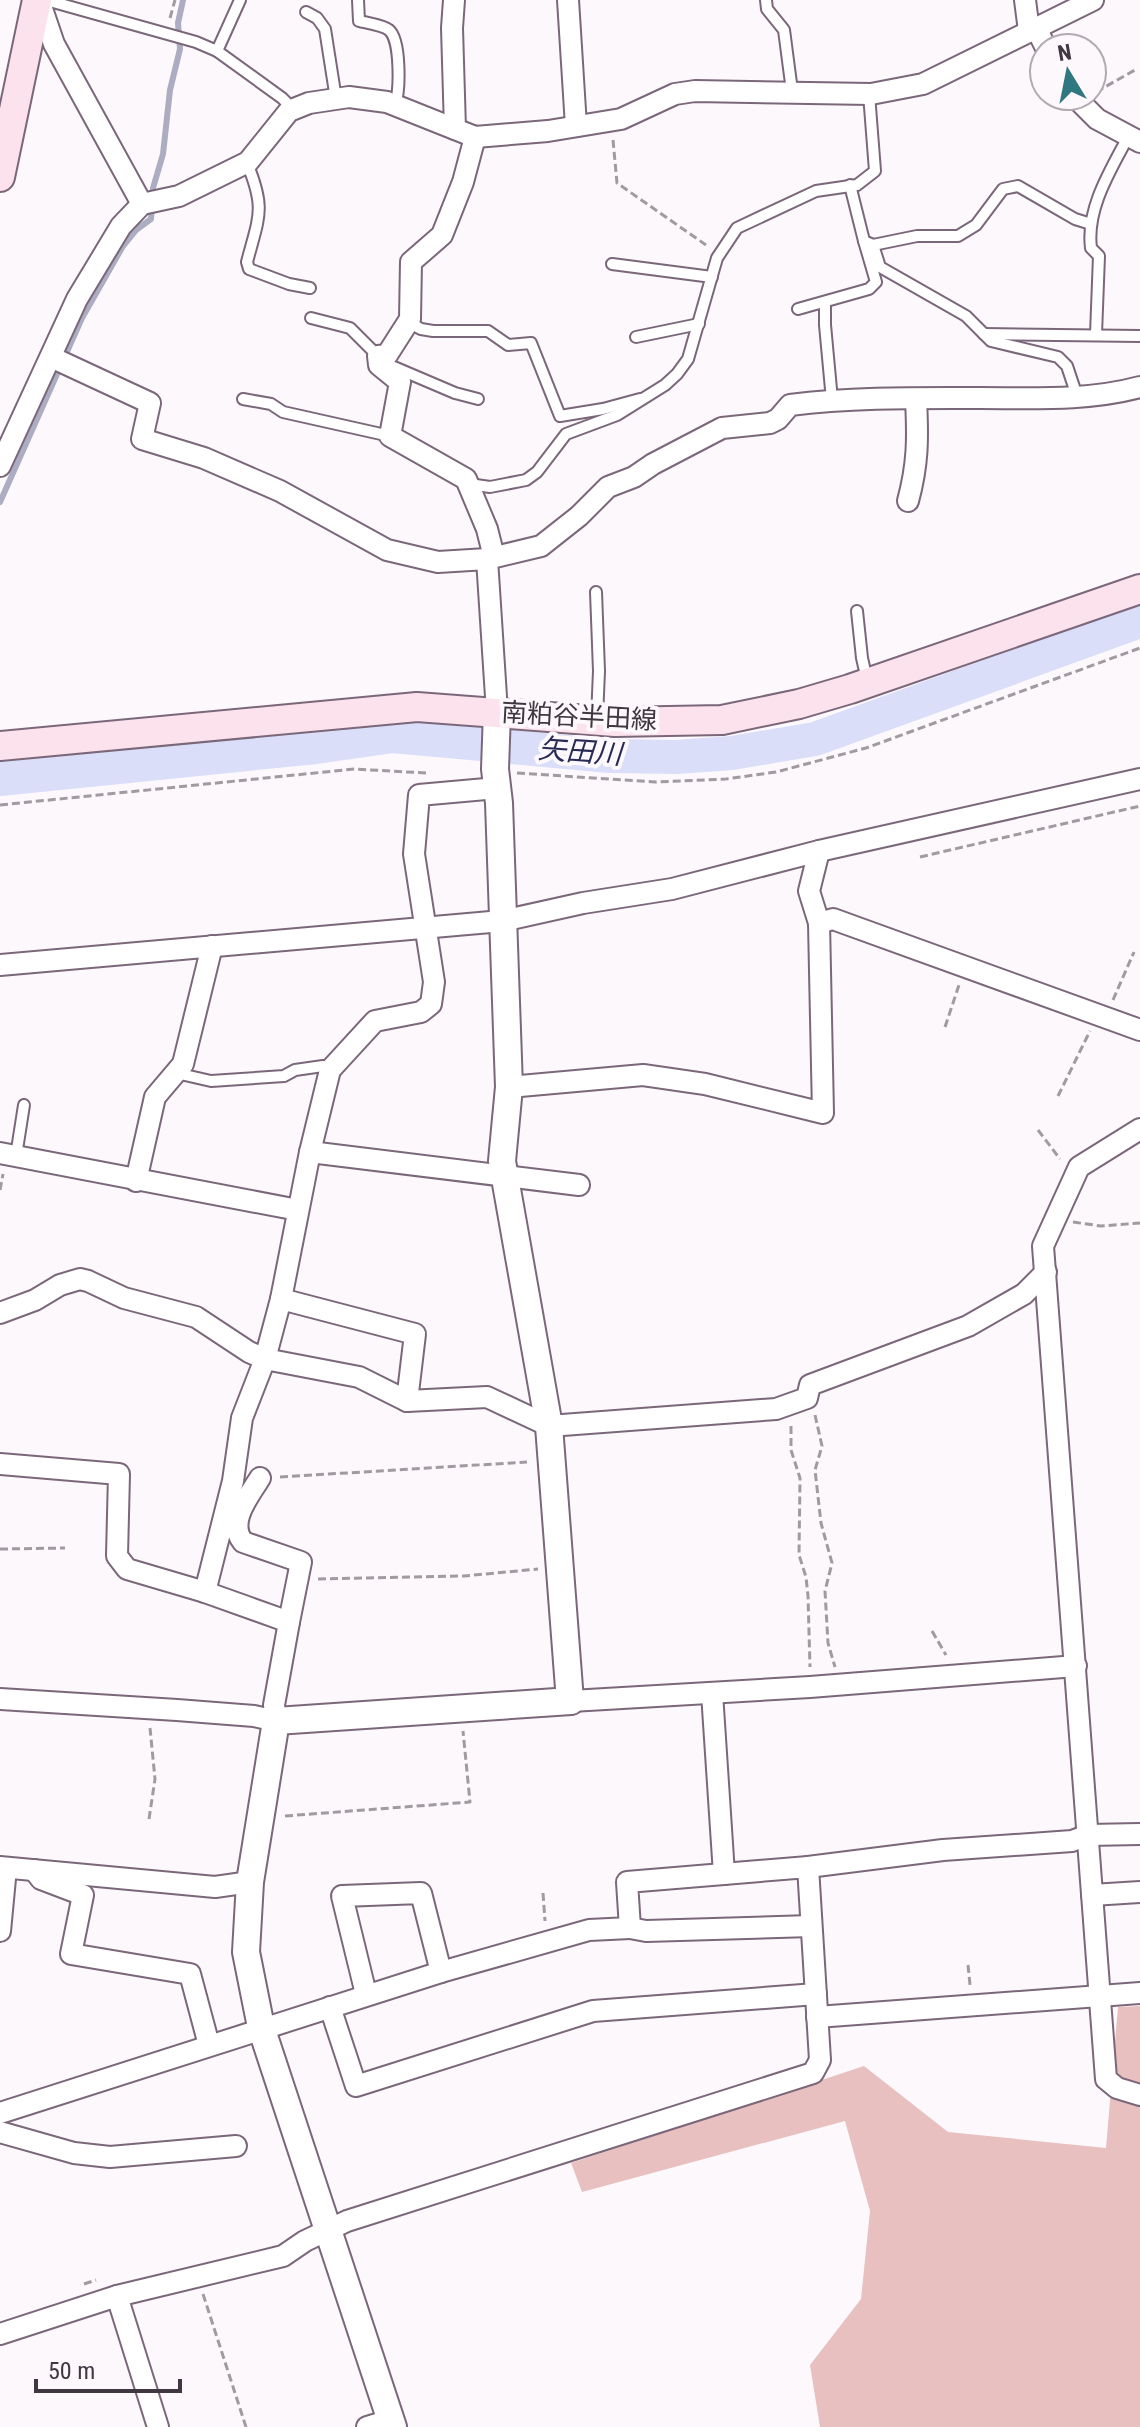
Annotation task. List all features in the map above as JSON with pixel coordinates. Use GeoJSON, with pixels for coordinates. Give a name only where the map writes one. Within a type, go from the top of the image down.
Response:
{"type":"FeatureCollection","features":[{"type":"Feature","properties":{"kind":"main road"},"geometry":{"type":"LineString","coordinates":[[0,177],[38,0]]}},
{"type":"Feature","properties":{"kind":"main road","name":"南粕谷半田線"},"geometry":{"type":"LineString","coordinates":[[0,746],[417,707],[496,716],[722,720],[799,704],[868,684],[1140,589]]}},
{"type":"Feature","properties":{"kind":"street"},"geometry":{"type":"LineString","coordinates":[[38,0],[54,44],[142,204]]}},
{"type":"Feature","properties":{"kind":"street"},"geometry":{"type":"LineString","coordinates":[[454,0],[455,129]]}},
{"type":"Feature","properties":{"kind":"street"},"geometry":{"type":"LineString","coordinates":[[568,0],[576,126]]}},
{"type":"Feature","properties":{"kind":"street"},"geometry":{"type":"LineString","coordinates":[[1025,0],[1035,32]]}},
{"type":"Feature","properties":{"kind":"street"},"geometry":{"type":"LineString","coordinates":[[0,466],[77,299],[121,226],[142,204],[179,196],[247,163],[293,109],[309,103],[349,97],[395,105],[475,137],[612,120],[675,94],[695,91],[869,94],[923,84],[1085,2]]}},
{"type":"Feature","properties":{"kind":"street"},"geometry":{"type":"LineString","coordinates":[[1090,112],[1134,140]]}},
{"type":"Feature","properties":{"kind":"street"},"geometry":{"type":"LineString","coordinates":[[475,137],[463,182],[442,235],[411,262],[408,322],[382,355],[379,365],[400,382],[390,436],[466,479],[487,529],[509,1087],[502,1161],[549,1426],[570,1701]]}},
{"type":"Feature","properties":{"kind":"street"},"geometry":{"type":"LineString","coordinates":[[51,357],[150,403],[142,439],[204,458],[280,491],[387,550],[438,562],[490,558],[541,546],[579,516],[608,487],[634,477],[722,428],[770,423],[790,405],[832,400],[982,398],[1030,401],[1109,395],[1140,387]]}},
{"type":"Feature","properties":{"kind":"street"},"geometry":{"type":"LineString","coordinates":[[908,501],[916,470],[916,400]]}},
{"type":"Feature","properties":{"kind":"street"},"geometry":{"type":"LineString","coordinates":[[205,1592],[233,1481],[242,1418],[265,1359],[281,1299],[330,1070],[375,1021],[421,1012],[431,1004],[434,982],[414,854],[419,795],[496,777]]}},
{"type":"Feature","properties":{"kind":"street"},"geometry":{"type":"LineString","coordinates":[[0,965],[502,921],[583,903],[672,889],[819,851],[1140,779]]}},
{"type":"Feature","properties":{"kind":"street"},"geometry":{"type":"LineString","coordinates":[[509,1087],[643,1075],[705,1084],[823,1113],[819,923],[809,891],[819,851]]}},
{"type":"Feature","properties":{"kind":"street"},"geometry":{"type":"LineString","coordinates":[[819,923],[833,919],[1140,1030]]}},
{"type":"Feature","properties":{"kind":"street"},"geometry":{"type":"LineString","coordinates":[[136,1181],[155,1097],[183,1064],[212,946]]}},
{"type":"Feature","properties":{"kind":"street"},"geometry":{"type":"LineString","coordinates":[[1140,1129],[1079,1167],[1043,1246],[1106,2079],[1117,2088],[1140,2095]]}},
{"type":"Feature","properties":{"kind":"street"},"geometry":{"type":"LineString","coordinates":[[310,1152],[579,1185]]}},
{"type":"Feature","properties":{"kind":"street"},"geometry":{"type":"LineString","coordinates":[[8,1154],[298,1210]]}},
{"type":"Feature","properties":{"kind":"street"},"geometry":{"type":"LineString","coordinates":[[0,1313],[80,1279],[124,1298],[196,1317],[265,1359],[359,1377],[407,1401],[487,1397],[549,1426],[776,1409],[798,1402],[810,1385],[968,1326],[1024,1294],[1046,1272]]}},
{"type":"Feature","properties":{"kind":"street"},"geometry":{"type":"LineString","coordinates":[[281,1299],[415,1334],[407,1401]]}},
{"type":"Feature","properties":{"kind":"street"},"geometry":{"type":"LineString","coordinates":[[0,1464],[119,1474],[117,1556],[127,1569],[289,1622]]}},
{"type":"Feature","properties":{"kind":"street"},"geometry":{"type":"LineString","coordinates":[[260,1478],[243,1505],[237,1535],[243,1542],[301,1562],[274,1705],[276,1721],[250,1882],[246,1952],[261,2027],[329,2230],[383,2425]]}},
{"type":"Feature","properties":{"kind":"street"},"geometry":{"type":"LineString","coordinates":[[0,1699],[254,1716],[276,1721],[810,1687],[1076,1666]]}},
{"type":"Feature","properties":{"kind":"street"},"geometry":{"type":"LineString","coordinates":[[712,1693],[724,1874]]}},
{"type":"Feature","properties":{"kind":"street"},"geometry":{"type":"LineString","coordinates":[[630,1928],[627,1882],[808,1867],[943,1850],[1072,1841],[1088,1835],[1140,1834]]}},
{"type":"Feature","properties":{"kind":"street"},"geometry":{"type":"LineString","coordinates":[[0,1931],[3,1867],[215,1887],[250,1882]]}},
{"type":"Feature","properties":{"kind":"street"},"geometry":{"type":"LineString","coordinates":[[0,2334],[117,2296],[283,2256],[305,2241],[347,2221],[809,2075],[817,2070],[820,2060],[808,1867]]}},
{"type":"Feature","properties":{"kind":"street"},"geometry":{"type":"LineString","coordinates":[[34,1870],[41,1879],[83,1895],[71,1954],[190,1974],[209,2045]]}},
{"type":"Feature","properties":{"kind":"street"},"geometry":{"type":"LineString","coordinates":[[1092,1895],[1140,1892]]}},
{"type":"Feature","properties":{"kind":"street"},"geometry":{"type":"LineString","coordinates":[[366,1994],[342,1896],[421,1893],[441,1972]]}},
{"type":"Feature","properties":{"kind":"street"},"geometry":{"type":"LineString","coordinates":[[0,2113],[366,1994],[589,1930],[811,1926]]}},
{"type":"Feature","properties":{"kind":"street"},"geometry":{"type":"LineString","coordinates":[[817,2017],[1140,1993]]}},
{"type":"Feature","properties":{"kind":"street"},"geometry":{"type":"LineString","coordinates":[[330,2007],[356,2086],[593,2011],[816,1994]]}},
{"type":"Feature","properties":{"kind":"street"},"geometry":{"type":"LineString","coordinates":[[0,2132],[74,2153],[110,2157],[236,2146]]}},
{"type":"Feature","properties":{"kind":"street"},"geometry":{"type":"LineString","coordinates":[[117,2296],[158,2427]]}},
{"type":"Feature","properties":{"kind":"lane"},"geometry":{"type":"LineString","coordinates":[[46,0],[196,42],[217,51],[293,109]]}},
{"type":"Feature","properties":{"kind":"lane"},"geometry":{"type":"LineString","coordinates":[[217,51],[240,0]]}},
{"type":"Feature","properties":{"kind":"lane"},"geometry":{"type":"LineString","coordinates":[[358,0],[359,21],[387,29],[392,34],[400,75],[395,105]]}},
{"type":"Feature","properties":{"kind":"lane"},"geometry":{"type":"LineString","coordinates":[[766,0],[767,9],[784,30],[792,91]]}},
{"type":"Feature","properties":{"kind":"lane"},"geometry":{"type":"LineString","coordinates":[[306,12],[317,18],[325,29],[336,99]]}},
{"type":"Feature","properties":{"kind":"lane"},"geometry":{"type":"LineString","coordinates":[[469,484],[490,487],[526,480],[537,472],[566,434],[617,415],[677,374],[688,359],[720,253],[737,228],[816,191],[857,185],[875,171],[869,94]]}},
{"type":"Feature","properties":{"kind":"lane"},"geometry":{"type":"LineString","coordinates":[[1096,334],[1099,256],[1091,248],[1091,224],[1107,176],[1134,140]]}},
{"type":"Feature","properties":{"kind":"lane"},"geometry":{"type":"LineString","coordinates":[[247,163],[261,206],[247,262],[249,269],[310,288]]}},
{"type":"Feature","properties":{"kind":"lane"},"geometry":{"type":"LineString","coordinates":[[798,309],[869,289],[876,282],[850,185]]}},
{"type":"Feature","properties":{"kind":"lane"},"geometry":{"type":"LineString","coordinates":[[868,243],[917,236],[958,236],[976,225],[1003,189],[1018,186],[1075,219],[1091,224]]}},
{"type":"Feature","properties":{"kind":"lane"},"geometry":{"type":"LineString","coordinates":[[868,243],[880,267],[949,304],[991,341],[1058,357],[1067,366],[1077,396]]}},
{"type":"Feature","properties":{"kind":"lane"},"geometry":{"type":"LineString","coordinates":[[612,264],[712,277]]}},
{"type":"Feature","properties":{"kind":"lane"},"geometry":{"type":"LineString","coordinates":[[825,303],[832,400]]}},
{"type":"Feature","properties":{"kind":"lane"},"geometry":{"type":"LineString","coordinates":[[311,318],[350,328],[402,371],[478,399]]}},
{"type":"Feature","properties":{"kind":"lane"},"geometry":{"type":"LineString","coordinates":[[408,322],[433,331],[488,331],[508,345],[531,343],[560,416],[642,399]]}},
{"type":"Feature","properties":{"kind":"lane"},"geometry":{"type":"LineString","coordinates":[[636,337],[699,324]]}},
{"type":"Feature","properties":{"kind":"lane"},"geometry":{"type":"LineString","coordinates":[[984,334],[1140,336]]}},
{"type":"Feature","properties":{"kind":"lane"},"geometry":{"type":"LineString","coordinates":[[243,399],[271,404],[283,412],[390,436]]}},
{"type":"Feature","properties":{"kind":"lane"},"geometry":{"type":"LineString","coordinates":[[596,592],[599,671],[596,720]]}},
{"type":"Feature","properties":{"kind":"lane"},"geometry":{"type":"LineString","coordinates":[[857,611],[868,684]]}},
{"type":"Feature","properties":{"kind":"lane"},"geometry":{"type":"LineString","coordinates":[[176,1073],[211,1081],[284,1076],[295,1070],[323,1066],[330,1070]]}},
{"type":"Feature","properties":{"kind":"lane"},"geometry":{"type":"LineString","coordinates":[[8,1154],[24,1105]]}},
{"type":"Feature","properties":{"kind":"path"},"geometry":{"type":"LineString","coordinates":[[166,34],[175,0]]}},
{"type":"Feature","properties":{"kind":"path"},"geometry":{"type":"LineString","coordinates":[[1108,85],[1135,70]]}},
{"type":"Feature","properties":{"kind":"path"},"geometry":{"type":"LineString","coordinates":[[612,120],[617,183],[720,253]]}},
{"type":"Feature","properties":{"kind":"path"},"geometry":{"type":"LineString","coordinates":[[496,777],[655,782],[726,779],[776,772],[866,748],[1140,648]]}},
{"type":"Feature","properties":{"kind":"path"},"geometry":{"type":"LineString","coordinates":[[0,805],[354,769],[437,774]]}},
{"type":"Feature","properties":{"kind":"path"},"geometry":{"type":"LineString","coordinates":[[920,857],[1140,806]]}},
{"type":"Feature","properties":{"kind":"path"},"geometry":{"type":"LineString","coordinates":[[1058,1096],[1134,952]]}},
{"type":"Feature","properties":{"kind":"path"},"geometry":{"type":"LineString","coordinates":[[945,1027],[966,967]]}},
{"type":"Feature","properties":{"kind":"path"},"geometry":{"type":"LineString","coordinates":[[1038,1130],[1075,1177]]}},
{"type":"Feature","properties":{"kind":"path"},"geometry":{"type":"LineString","coordinates":[[1054,1220],[1101,1226],[1140,1223]]}},
{"type":"Feature","properties":{"kind":"path"},"geometry":{"type":"LineString","coordinates":[[810,1687],[808,1596],[799,1555],[800,1478],[791,1450],[798,1402],[814,1408],[822,1446],[815,1470],[821,1523],[832,1563],[825,1591],[828,1643],[839,1685]]}},
{"type":"Feature","properties":{"kind":"path"},"geometry":{"type":"LineString","coordinates":[[260,1478],[551,1461]]}},
{"type":"Feature","properties":{"kind":"path"},"geometry":{"type":"LineString","coordinates":[[0,1549],[65,1548]]}},
{"type":"Feature","properties":{"kind":"path"},"geometry":{"type":"LineString","coordinates":[[298,1580],[464,1576],[560,1567]]}},
{"type":"Feature","properties":{"kind":"path"},"geometry":{"type":"LineString","coordinates":[[932,1631],[956,1676]]}},
{"type":"Feature","properties":{"kind":"path"},"geometry":{"type":"LineString","coordinates":[[148,1708],[155,1779],[149,1819]]}},
{"type":"Feature","properties":{"kind":"path"},"geometry":{"type":"LineString","coordinates":[[261,1816],[470,1802],[461,1708]]}},
{"type":"Feature","properties":{"kind":"path"},"geometry":{"type":"LineString","coordinates":[[543,1893],[547,1941]]}},
{"type":"Feature","properties":{"kind":"path"},"geometry":{"type":"LineString","coordinates":[[198,2276],[246,2427]]}},
{"type":"Feature","properties":{"kind":"shaded area"},"geometry":{"type":"Polygon","coordinates":[[[1140,2006],[1140,2427],[820,2427],[810,2365],[861,2299],[870,2211],[845,2121],[582,2192],[571,2163],[864,2066],[948,2132],[1106,2148],[1118,2007],[1140,2006]]]}},
{"type":"Feature","properties":{"kind":"waterway"},"geometry":{"type":"LineString","coordinates":[[0,502],[82,318],[123,246],[136,230],[151,219],[153,188],[163,154],[170,90],[180,49],[178,23],[183,0]]}},
{"type":"Feature","properties":{"kind":"waterway","name":"矢田川"},"geometry":{"type":"LineString","coordinates":[[0,779],[316,747],[393,736],[610,756],[677,757],[732,753],[815,739],[1140,621]]}}]}
